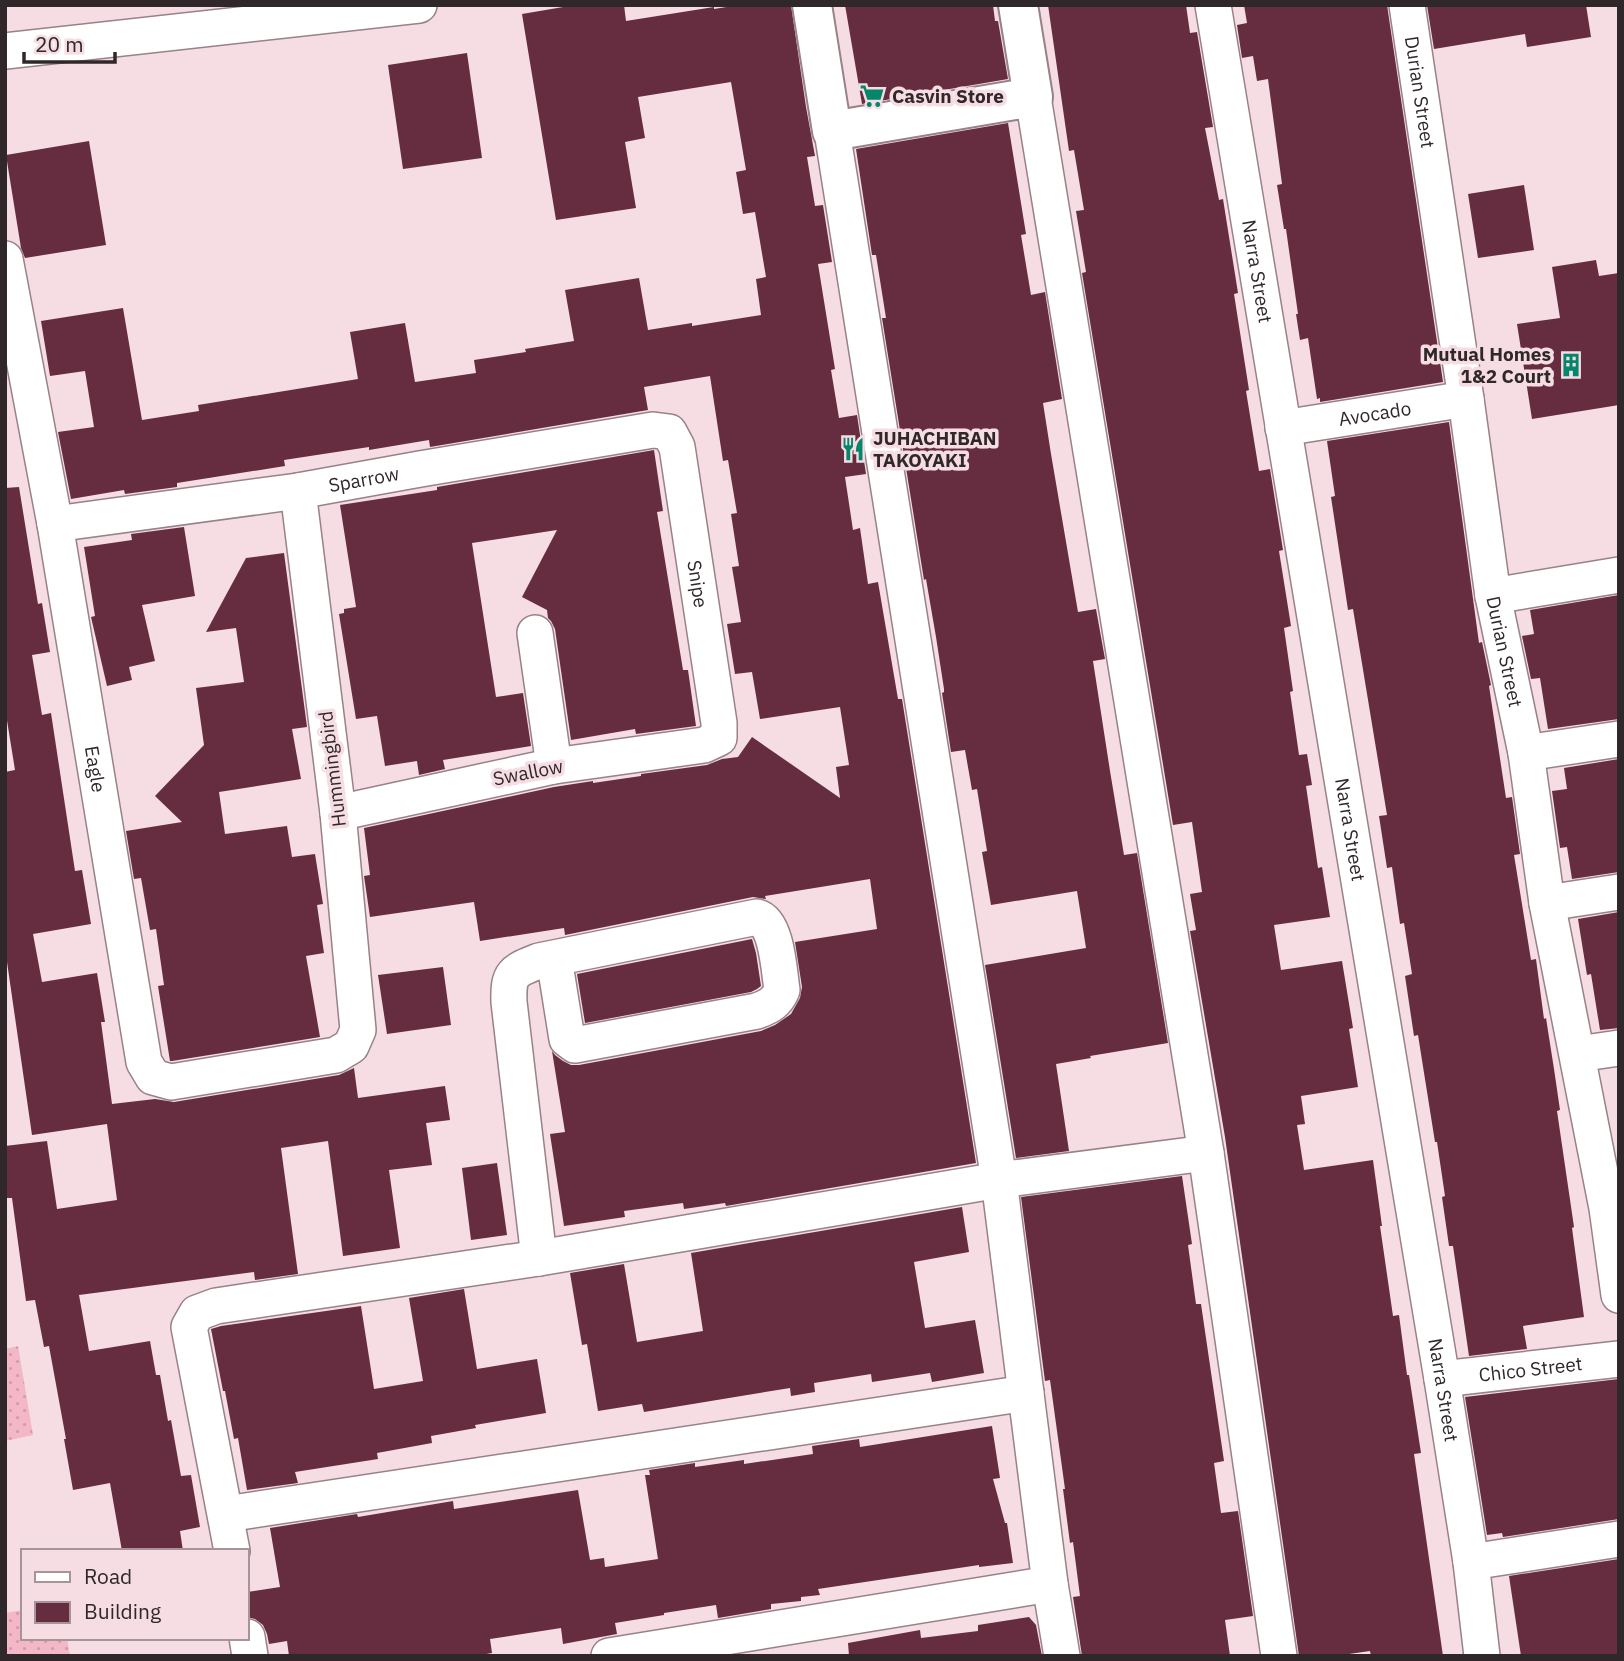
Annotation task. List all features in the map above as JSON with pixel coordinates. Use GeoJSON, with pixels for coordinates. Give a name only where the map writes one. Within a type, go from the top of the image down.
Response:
{"type":"FeatureCollection","features":[{"type":"Feature","properties":{"kind":"street"},"geometry":{"type":"LineString","coordinates":[[5,51],[419,5]]}},
{"type":"Feature","properties":{"kind":"street"},"geometry":{"type":"LineString","coordinates":[[812,5],[999,1180],[1050,1584],[1062,1656]]}},
{"type":"Feature","properties":{"kind":"street"},"geometry":{"type":"LineString","coordinates":[[1018,5],[1206,1153],[1279,1656]]}},
{"type":"Feature","properties":{"kind":"street","name":"Narra Street"},"geometry":{"type":"LineString","coordinates":[[1213,5],[1442,1379],[1471,1562],[1482,1656]]}},
{"type":"Feature","properties":{"kind":"street","name":"Durian Street"},"geometry":{"type":"LineString","coordinates":[[1406,5],[1493,596],[1526,752],[1548,903],[1578,1055],[1613,1207],[1619,1295]]}},
{"type":"Feature","properties":{"kind":"street"},"geometry":{"type":"LineString","coordinates":[[832,131],[1032,97]]}},
{"type":"Feature","properties":{"kind":"street","name":"Eagle"},"geometry":{"type":"LineString","coordinates":[[5,259],[55,524],[144,1062],[153,1077],[171,1082],[336,1055],[351,1046]]}},
{"type":"Feature","properties":{"kind":"street","name":"Avocado"},"geometry":{"type":"LineString","coordinates":[[1283,428],[1466,399]]}},
{"type":"Feature","properties":{"kind":"street","name":"Sparrow"},"geometry":{"type":"LineString","coordinates":[[55,524],[298,491],[653,430],[669,432]]}},
{"type":"Feature","properties":{"kind":"street","name":"Snipe"},"geometry":{"type":"LineString","coordinates":[[669,432],[677,447],[719,723],[719,738]]}},
{"type":"Feature","properties":{"kind":"street","name":"Hummingbird"},"geometry":{"type":"LineString","coordinates":[[298,491],[338,813],[358,1030],[351,1046]]}},
{"type":"Feature","properties":{"kind":"street"},"geometry":{"type":"LineString","coordinates":[[1493,596],[1619,575]]}},
{"type":"Feature","properties":{"kind":"street"},"geometry":{"type":"LineString","coordinates":[[535,633],[554,766]]}},
{"type":"Feature","properties":{"kind":"street","name":"Swallow"},"geometry":{"type":"LineString","coordinates":[[338,813],[554,766],[704,745],[719,738]]}},
{"type":"Feature","properties":{"kind":"street"},"geometry":{"type":"LineString","coordinates":[[1526,752],[1619,739]]}},
{"type":"Feature","properties":{"kind":"street"},"geometry":{"type":"LineString","coordinates":[[1548,903],[1619,892]]}},
{"type":"Feature","properties":{"kind":"street"},"geometry":{"type":"LineString","coordinates":[[539,1258],[509,994],[513,974],[539,961],[757,917],[767,924],[773,937],[782,990],[774,1003],[757,1011],[575,1045],[567,1039],[554,958]]}},
{"type":"Feature","properties":{"kind":"street"},"geometry":{"type":"LineString","coordinates":[[1578,1055],[1619,1048]]}},
{"type":"Feature","properties":{"kind":"street"},"geometry":{"type":"LineString","coordinates":[[232,1549],[188,1326],[197,1313],[216,1306],[539,1258],[999,1180],[1206,1153]]}},
{"type":"Feature","properties":{"kind":"street","name":"Chico Street"},"geometry":{"type":"LineString","coordinates":[[1442,1379],[1619,1359]]}},
{"type":"Feature","properties":{"kind":"street"},"geometry":{"type":"LineString","coordinates":[[226,1514],[1026,1393]]}},
{"type":"Feature","properties":{"kind":"street"},"geometry":{"type":"LineString","coordinates":[[1471,1562],[1619,1539]]}},
{"type":"Feature","properties":{"kind":"street"},"geometry":{"type":"LineString","coordinates":[[609,1656],[1050,1584]]}},
{"type":"Feature","properties":{"kind":"shaded area"},"geometry":{"type":"Polygon","coordinates":[[[18,1346],[33,1435],[5,1441],[5,1349],[18,1346]]]}},
{"type":"Feature","properties":{"kind":"shaded area"},"geometry":{"type":"Polygon","coordinates":[[[21,1610],[21,1640],[67,1640],[70,1656],[5,1656],[5,1613],[21,1610]]]}},
{"type":"Feature","properties":{"kind":"building"},"geometry":{"type":"Polygon","coordinates":[[[575,5],[624,5],[626,21],[714,7],[791,5],[815,156],[807,157],[815,206],[823,205],[832,262],[818,264],[835,369],[831,370],[839,418],[857,415],[866,474],[845,477],[853,530],[860,528],[868,584],[878,582],[898,699],[902,699],[976,1163],[726,1206],[725,1203],[684,1209],[683,1203],[624,1211],[625,1217],[564,1226],[550,1134],[565,1132],[552,1051],[563,1061],[579,1065],[761,1031],[775,1025],[791,1014],[800,998],[802,987],[795,942],[877,929],[870,879],[765,896],[766,899],[753,897],[565,935],[564,928],[480,941],[474,902],[370,917],[364,876],[370,875],[364,828],[554,787],[707,765],[738,757],[752,737],[840,798],[836,767],[849,765],[840,707],[760,719],[752,672],[735,674],[727,624],[741,622],[732,567],[739,566],[731,514],[737,513],[728,460],[723,461],[710,376],[644,387],[648,410],[430,447],[429,440],[284,460],[285,466],[177,483],[177,487],[125,494],[124,490],[71,499],[58,432],[94,427],[85,371],[50,376],[41,321],[123,308],[142,420],[199,411],[198,405],[358,379],[350,332],[405,323],[415,382],[476,373],[474,360],[574,341],[565,290],[639,278],[648,330],[761,315],[756,279],[766,277],[755,212],[743,214],[736,172],[746,170],[731,82],[638,97],[645,138],[625,142],[636,208],[556,220],[522,14],[575,5]]]}},
{"type":"Feature","properties":{"kind":"building"},"geometry":{"type":"Polygon","coordinates":[[[845,5],[993,5],[1008,79],[862,104],[845,5]]]}},
{"type":"Feature","properties":{"kind":"building"},"geometry":{"type":"Polygon","coordinates":[[[1048,5],[1186,5],[1190,33],[1197,32],[1213,127],[1205,128],[1219,200],[1223,199],[1238,293],[1234,294],[1259,471],[1270,469],[1283,550],[1279,551],[1291,626],[1284,628],[1293,691],[1290,692],[1299,755],[1307,754],[1312,785],[1306,786],[1318,868],[1322,867],[1330,917],[1274,925],[1281,970],[1342,961],[1353,1028],[1349,1029],[1358,1087],[1301,1096],[1305,1124],[1297,1125],[1304,1170],[1373,1160],[1393,1316],[1399,1315],[1421,1453],[1414,1454],[1443,1656],[1371,1656],[1370,1651],[1335,1656],[1299,1656],[1225,1137],[1190,931],[1196,930],[1190,894],[1202,892],[1192,822],[1173,825],[1082,273],[1086,272],[1076,211],[1084,210],[1074,150],[1069,151],[1048,5]]]}},
{"type":"Feature","properties":{"kind":"building"},"geometry":{"type":"Polygon","coordinates":[[[1244,5],[1387,5],[1443,382],[1320,402],[1320,398],[1317,399],[1308,338],[1300,340],[1296,314],[1286,229],[1277,185],[1282,184],[1268,79],[1257,81],[1253,56],[1242,58],[1237,25],[1247,23],[1244,5]]]}},
{"type":"Feature","properties":{"kind":"building"},"geometry":{"type":"Polygon","coordinates":[[[1427,5],[1586,5],[1591,37],[1527,47],[1525,34],[1434,49],[1427,5]]]}},
{"type":"Feature","properties":{"kind":"building"},"geometry":{"type":"Polygon","coordinates":[[[467,53],[482,158],[403,169],[388,65],[467,53]]]}},
{"type":"Feature","properties":{"kind":"building"},"geometry":{"type":"Polygon","coordinates":[[[1008,123],[1026,234],[1021,235],[1031,295],[1045,292],[1062,399],[1043,403],[1078,612],[1096,609],[1105,659],[1093,661],[1110,771],[1124,855],[1137,853],[1168,1043],[1056,1064],[1069,1151],[1016,1158],[985,965],[1086,948],[1077,891],[991,905],[982,852],[987,851],[977,789],[972,790],[965,750],[951,752],[936,637],[926,579],[924,580],[882,318],[886,318],[876,255],[872,255],[856,149],[1008,123]]]}},
{"type":"Feature","properties":{"kind":"building"},"geometry":{"type":"Polygon","coordinates":[[[89,141],[106,245],[25,258],[21,248],[6,155],[89,141]]]}},
{"type":"Feature","properties":{"kind":"building"},"geometry":{"type":"Polygon","coordinates":[[[1524,185],[1534,250],[1478,258],[1468,194],[1524,185]]]}},
{"type":"Feature","properties":{"kind":"building","name":"Mutual Homes 1&2 Court"},"geometry":{"type":"Polygon","coordinates":[[[1596,260],[1599,276],[1619,273],[1619,405],[1532,419],[1517,324],[1560,318],[1552,267],[1596,260]]]}},
{"type":"Feature","properties":{"kind":"building"},"geometry":{"type":"Polygon","coordinates":[[[1449,422],[1479,643],[1482,642],[1491,685],[1489,686],[1506,798],[1512,797],[1520,854],[1514,855],[1531,960],[1536,959],[1554,1069],[1584,1317],[1523,1326],[1527,1349],[1469,1356],[1453,1246],[1449,1246],[1437,1142],[1418,1035],[1414,1036],[1405,976],[1412,974],[1404,923],[1400,924],[1392,867],[1387,868],[1379,816],[1387,815],[1353,609],[1348,610],[1331,497],[1335,496],[1327,441],[1449,422]]]}},
{"type":"Feature","properties":{"kind":"building"},"geometry":{"type":"Polygon","coordinates":[[[654,450],[663,511],[657,512],[683,670],[688,670],[696,726],[636,734],[635,729],[571,740],[555,629],[548,618],[547,610],[522,597],[557,530],[472,543],[496,697],[523,693],[531,746],[443,760],[445,769],[419,775],[417,761],[385,766],[377,716],[356,719],[339,614],[344,613],[344,609],[356,607],[340,505],[654,450]]]}},
{"type":"Feature","properties":{"kind":"building"},"geometry":{"type":"Polygon","coordinates":[[[19,487],[38,604],[42,603],[50,652],[32,655],[42,715],[51,713],[75,871],[82,870],[91,924],[33,934],[42,982],[97,973],[105,1022],[101,1022],[112,1104],[155,1099],[174,1102],[339,1075],[354,1068],[358,1098],[445,1086],[450,1120],[426,1123],[432,1165],[389,1170],[400,1248],[343,1256],[328,1141],[281,1148],[298,1274],[255,1280],[254,1272],[79,1295],[89,1351],[150,1341],[156,1375],[160,1375],[168,1421],[171,1420],[181,1476],[191,1475],[200,1527],[180,1531],[183,1549],[122,1549],[110,1483],[73,1490],[49,1346],[44,1347],[35,1300],[26,1301],[12,1198],[5,1198],[5,1146],[47,1141],[57,1209],[117,1200],[107,1124],[32,1135],[5,948],[5,772],[15,770],[5,708],[5,488],[19,487]]]}},
{"type":"Feature","properties":{"kind":"building"},"geometry":{"type":"Polygon","coordinates":[[[184,527],[195,596],[142,605],[155,661],[129,667],[132,680],[107,686],[91,617],[95,616],[84,547],[132,540],[131,534],[184,527]]]}},
{"type":"Feature","properties":{"kind":"building"},"geometry":{"type":"Polygon","coordinates":[[[284,553],[307,727],[292,729],[301,779],[219,792],[225,834],[287,826],[292,857],[315,854],[323,904],[317,905],[324,953],[306,956],[320,1037],[170,1061],[158,986],[164,985],[156,929],[150,930],[141,878],[134,879],[126,831],[182,822],[155,796],[204,745],[196,688],[244,682],[236,628],[206,632],[246,558],[284,553]]]}},
{"type":"Feature","properties":{"kind":"building"},"geometry":{"type":"Polygon","coordinates":[[[1619,595],[1619,719],[1548,729],[1540,678],[1531,679],[1522,636],[1534,634],[1530,610],[1619,595]]]}},
{"type":"Feature","properties":{"kind":"building"},"geometry":{"type":"Polygon","coordinates":[[[1619,759],[1619,872],[1572,879],[1567,847],[1560,848],[1552,791],[1567,789],[1564,768],[1619,759]]]}},
{"type":"Feature","properties":{"kind":"building"},"geometry":{"type":"Polygon","coordinates":[[[1619,912],[1619,1028],[1600,1030],[1578,919],[1619,912]]]}},
{"type":"Feature","properties":{"kind":"building"},"geometry":{"type":"Polygon","coordinates":[[[752,939],[761,986],[757,989],[585,1023],[577,974],[752,939]]]}},
{"type":"Feature","properties":{"kind":"building"},"geometry":{"type":"Polygon","coordinates":[[[443,967],[451,1025],[387,1034],[378,975],[443,967]]]}},
{"type":"Feature","properties":{"kind":"building"},"geometry":{"type":"Polygon","coordinates":[[[497,1163],[507,1235],[471,1240],[462,1168],[497,1163]]]}},
{"type":"Feature","properties":{"kind":"building"},"geometry":{"type":"Polygon","coordinates":[[[1182,1176],[1192,1244],[1188,1245],[1196,1304],[1201,1304],[1224,1461],[1214,1463],[1221,1513],[1238,1511],[1253,1616],[1225,1620],[1230,1656],[1082,1656],[1073,1597],[1080,1596],[1073,1542],[1070,1543],[1050,1380],[1045,1381],[1021,1197],[1182,1176]]]}},
{"type":"Feature","properties":{"kind":"building"},"geometry":{"type":"Polygon","coordinates":[[[962,1207],[969,1252],[914,1262],[925,1328],[975,1320],[984,1373],[932,1382],[930,1373],[872,1382],[871,1374],[814,1383],[815,1392],[791,1396],[790,1388],[644,1412],[642,1404],[598,1411],[587,1344],[582,1345],[570,1273],[624,1264],[637,1342],[703,1331],[691,1253],[962,1207]]]}},
{"type":"Feature","properties":{"kind":"building"},"geometry":{"type":"Polygon","coordinates":[[[464,1289],[477,1369],[537,1359],[546,1413],[475,1425],[476,1428],[431,1436],[432,1443],[377,1453],[378,1459],[295,1472],[298,1483],[247,1490],[238,1438],[234,1439],[211,1329],[361,1306],[374,1389],[423,1381],[409,1298],[464,1289]]]}},
{"type":"Feature","properties":{"kind":"building"},"geometry":{"type":"Polygon","coordinates":[[[1619,1379],[1619,1519],[1503,1537],[1502,1533],[1487,1535],[1465,1397],[1619,1379]]]}},
{"type":"Feature","properties":{"kind":"building"},"geometry":{"type":"Polygon","coordinates":[[[992,1426],[1000,1478],[993,1479],[1007,1523],[1013,1563],[979,1565],[818,1589],[820,1595],[801,1597],[801,1601],[771,1604],[771,1609],[718,1618],[716,1605],[664,1613],[615,1623],[617,1634],[563,1644],[561,1628],[490,1639],[492,1653],[475,1656],[289,1656],[287,1641],[269,1644],[263,1625],[248,1617],[248,1592],[280,1587],[270,1528],[453,1501],[454,1509],[578,1490],[590,1560],[604,1558],[605,1567],[658,1559],[645,1475],[650,1475],[649,1470],[695,1463],[695,1467],[744,1460],[744,1464],[813,1454],[812,1446],[859,1439],[860,1447],[992,1426]]]}},
{"type":"Feature","properties":{"kind":"building"},"geometry":{"type":"Polygon","coordinates":[[[1619,1559],[1619,1656],[1521,1656],[1509,1576],[1619,1559]]]}},
{"type":"Feature","properties":{"kind":"building"},"geometry":{"type":"Polygon","coordinates":[[[1029,1617],[1036,1625],[1042,1656],[849,1656],[848,1643],[920,1630],[921,1638],[978,1631],[978,1625],[1029,1617]]]}},
{"type":"Feature","properties":{"kind":"place","name":"Casvin Store"},"geometry":{"type":"Point","coordinates":[872,96]}},
{"type":"Feature","properties":{"kind":"place","name":"Mutual Homes 1&2 Court"},"geometry":{"type":"Point","coordinates":[1571,365]}},
{"type":"Feature","properties":{"kind":"place","name":"JUHACHIBAN TAKOYAKI"},"geometry":{"type":"Point","coordinates":[853,449]}}]}
